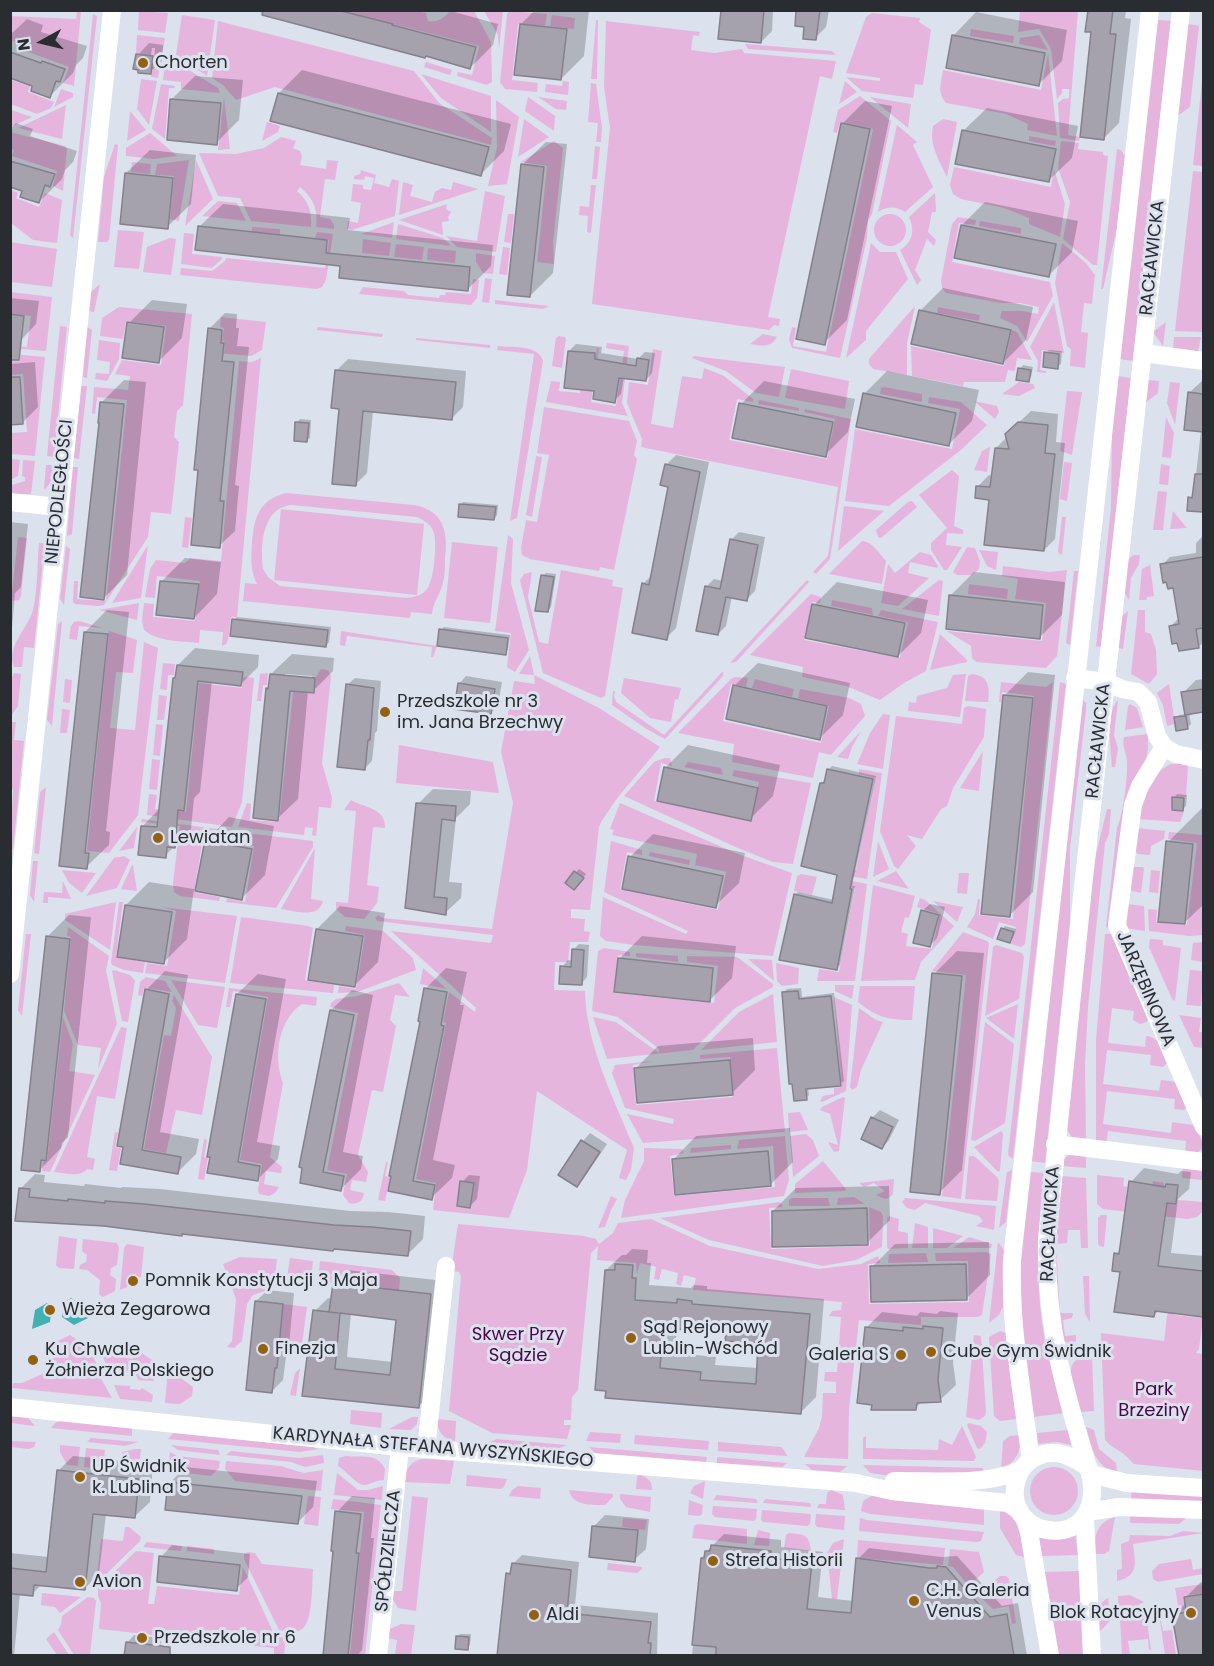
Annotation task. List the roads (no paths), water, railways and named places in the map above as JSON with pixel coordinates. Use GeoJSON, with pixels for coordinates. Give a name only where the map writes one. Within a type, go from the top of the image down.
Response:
{"type":"FeatureCollection","features":[{"type":"Feature","properties":{"kind":"street","name":"NIEPODLEGŁOŚCI"},"geometry":{"type":"LineString","coordinates":[[10,974],[112,10]]}},
{"type":"Feature","properties":{"kind":"street","name":"RACŁAWICKA"},"geometry":{"type":"LineString","coordinates":[[1027,1465],[1011,1293],[1012,1260],[1150,10]]}},
{"type":"Feature","properties":{"kind":"street","name":"RACŁAWICKA"},"geometry":{"type":"LineString","coordinates":[[1090,1471],[1057,1357],[1048,1298],[1047,1240],[1055,1144],[1181,10]]}},
{"type":"Feature","properties":{"kind":"street"},"geometry":{"type":"LineString","coordinates":[[1143,353],[1203,361]]}},
{"type":"Feature","properties":{"kind":"street"},"geometry":{"type":"LineString","coordinates":[[10,502],[59,507]]}},
{"type":"Feature","properties":{"kind":"street"},"geometry":{"type":"LineString","coordinates":[[1076,678],[1106,682],[1122,689],[1133,690],[1144,696],[1148,702],[1157,736],[1164,747],[1176,754],[1203,760]]}},
{"type":"Feature","properties":{"kind":"street","name":"JARZĘBINOWA"},"geometry":{"type":"LineString","coordinates":[[1164,747],[1140,786],[1132,805],[1117,925],[1203,1127]]}},
{"type":"Feature","properties":{"kind":"street"},"geometry":{"type":"LineString","coordinates":[[1055,1144],[1203,1161]]}},
{"type":"Feature","properties":{"kind":"street"},"geometry":{"type":"LineString","coordinates":[[426,1449],[446,1266]]}},
{"type":"Feature","properties":{"kind":"street","name":"KARDYNAŁA STEFANA WYSZYŃSKIEGO"},"geometry":{"type":"LineString","coordinates":[[10,1407],[399,1447],[856,1483],[990,1479],[1009,1476],[1027,1465]]}},
{"type":"Feature","properties":{"kind":"street","name":"SPÓŁDZIELCZA"},"geometry":{"type":"LineString","coordinates":[[378,1656],[399,1447]]}},
{"type":"Feature","properties":{"kind":"street"},"geometry":{"type":"LineString","coordinates":[[1050,1656],[1029,1532],[1015,1495],[1015,1485],[1027,1465],[1047,1453],[1058,1453],[1069,1455],[1090,1471],[1127,1483],[1203,1488]]}},
{"type":"Feature","properties":{"kind":"street"},"geometry":{"type":"LineString","coordinates":[[1090,1471],[1094,1490],[1087,1515],[1092,1656]]}},
{"type":"Feature","properties":{"kind":"street","name":"KARDYNAŁA STEFANA WYSZYŃSKIEGO"},"geometry":{"type":"LineString","coordinates":[[856,1483],[892,1491],[1008,1503],[1022,1515]]}},
{"type":"Feature","properties":{"kind":"street"},"geometry":{"type":"LineString","coordinates":[[1022,1515],[1038,1528],[1048,1532],[1070,1528],[1087,1515],[1119,1507],[1203,1510]]}},
{"type":"Feature","properties":{"kind":"water"},"geometry":{"type":"Polygon","coordinates":[[[71,1298],[94,1315],[74,1325],[62,1317],[64,1302],[71,1298]]]}},
{"type":"Feature","properties":{"kind":"water"},"geometry":{"type":"Polygon","coordinates":[[[47,1303],[52,1308],[49,1308],[50,1322],[32,1329],[35,1310],[47,1303]]]}},
{"type":"Feature","properties":{"kind":"place","name":"Chorten"},"geometry":{"type":"Point","coordinates":[143,63]}},
{"type":"Feature","properties":{"kind":"place","name":"Przedszkole nr 3 im. Jana Brzechwy"},"geometry":{"type":"Point","coordinates":[385,712]}},
{"type":"Feature","properties":{"kind":"place","name":"Lewiatan"},"geometry":{"type":"Point","coordinates":[158,838]}},
{"type":"Feature","properties":{"kind":"place","name":"Pomnik Konstytucji 3 Maja"},"geometry":{"type":"Point","coordinates":[133,1281]}},
{"type":"Feature","properties":{"kind":"place","name":"Wieża Zegarowa"},"geometry":{"type":"Point","coordinates":[50,1310]}},
{"type":"Feature","properties":{"kind":"place","name":"Sąd Rejonowy Lublin-Wschód"},"geometry":{"type":"Point","coordinates":[631,1338]}},
{"type":"Feature","properties":{"kind":"place","name":"Finezja"},"geometry":{"type":"Point","coordinates":[263,1349]}},
{"type":"Feature","properties":{"kind":"place","name":"Cube Gym Świdnik"},"geometry":{"type":"Point","coordinates":[931,1352]}},
{"type":"Feature","properties":{"kind":"place","name":"Galeria S"},"geometry":{"type":"Point","coordinates":[901,1355]}},
{"type":"Feature","properties":{"kind":"place","name":"Ku Chwale Żołnierza Polskiego"},"geometry":{"type":"Point","coordinates":[33,1360]}},
{"type":"Feature","properties":{"kind":"place","name":"UP Świdnik k. Lublina 5"},"geometry":{"type":"Point","coordinates":[80,1477]}},
{"type":"Feature","properties":{"kind":"place","name":"Strefa Historii"},"geometry":{"type":"Point","coordinates":[713,1561]}},
{"type":"Feature","properties":{"kind":"place","name":"Avion"},"geometry":{"type":"Point","coordinates":[80,1582]}},
{"type":"Feature","properties":{"kind":"place","name":"C.H. Galeria Venus"},"geometry":{"type":"Point","coordinates":[914,1601]}},
{"type":"Feature","properties":{"kind":"place","name":"Blok Rotacyjny"},"geometry":{"type":"Point","coordinates":[1191,1613]}},
{"type":"Feature","properties":{"kind":"place","name":"Aldi"},"geometry":{"type":"Point","coordinates":[534,1615]}},
{"type":"Feature","properties":{"kind":"place","name":"Przedszkole nr 6"},"geometry":{"type":"Point","coordinates":[142,1638]}},
{"type":"Feature","properties":{"kind":"park label","name":"Skwer Przy Sądzie"},"geometry":{"type":"Point","coordinates":[518,1345]}},
{"type":"Feature","properties":{"kind":"park label","name":"Park Brzeziny"},"geometry":{"type":"Point","coordinates":[1154,1400]}}]}
